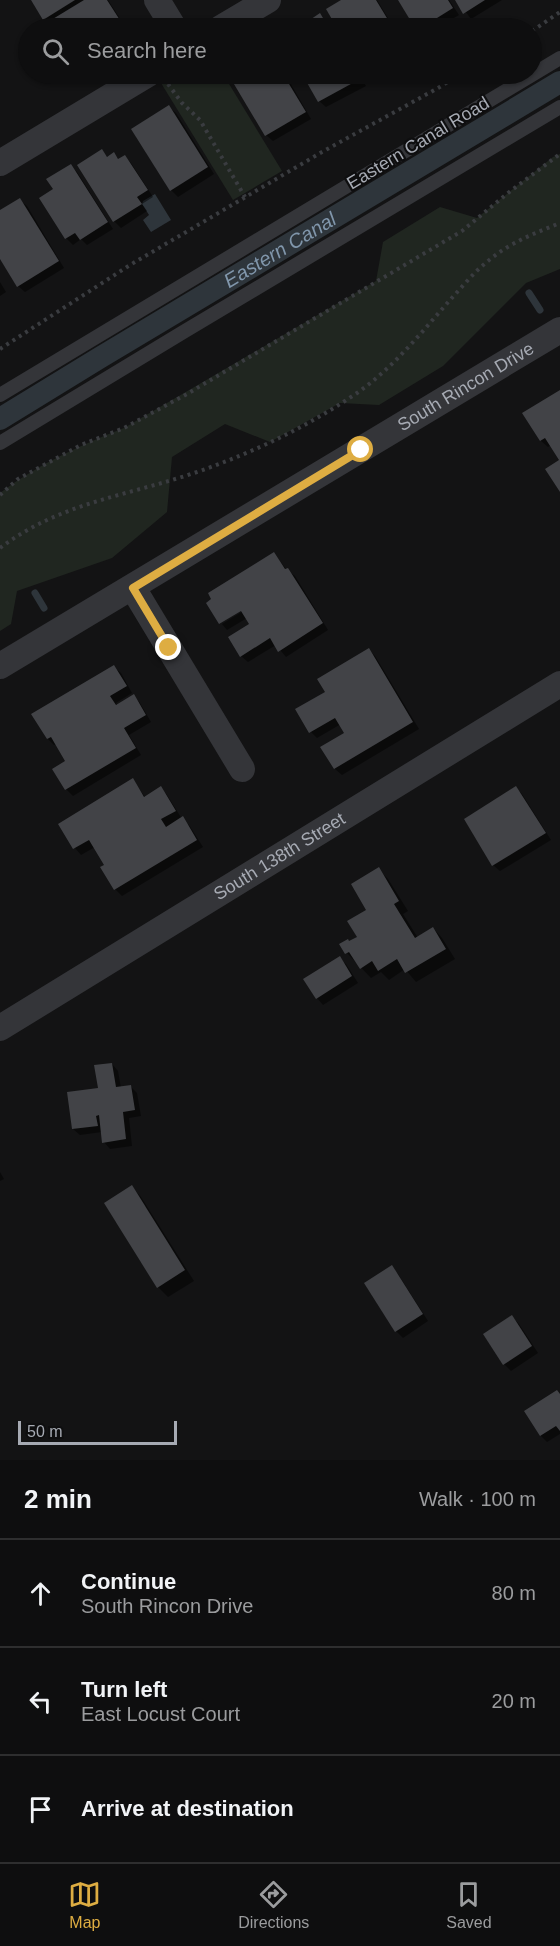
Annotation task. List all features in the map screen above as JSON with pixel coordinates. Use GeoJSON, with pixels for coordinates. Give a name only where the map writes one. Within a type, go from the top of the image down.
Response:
{"type":"FeatureCollection","features":[{"type":"Feature","properties":{"kind":"street"},"geometry":{"type":"LineString","coordinates":[[157,0],[168,18]]}},
{"type":"Feature","properties":{"kind":"street"},"geometry":{"type":"LineString","coordinates":[[238,18],[268,0]]}},
{"type":"Feature","properties":{"kind":"street"},"geometry":{"type":"LineString","coordinates":[[0,163],[146,84]]}},
{"type":"Feature","properties":{"kind":"street","name":"South Rincon Drive"},"geometry":{"type":"LineString","coordinates":[[0,666],[560,330]]}},
{"type":"Feature","properties":{"kind":"street"},"geometry":{"type":"LineString","coordinates":[[133,588],[242,769]]}},
{"type":"Feature","properties":{"kind":"street","name":"South 138th Street"},"geometry":{"type":"LineString","coordinates":[[0,1028],[560,684]]}},
{"type":"Feature","properties":{"kind":"lane","name":"Eastern Canal Road"},"geometry":{"type":"LineString","coordinates":[[542,69],[560,58]]}},
{"type":"Feature","properties":{"kind":"lane","name":"Eastern Canal Road"},"geometry":{"type":"LineString","coordinates":[[0,395],[517,84]]}},
{"type":"Feature","properties":{"kind":"lane"},"geometry":{"type":"LineString","coordinates":[[0,443],[184,330],[560,107]]}},
{"type":"Feature","properties":{"kind":"path"},"geometry":{"type":"LineString","coordinates":[[542,24],[560,12]]}},
{"type":"Feature","properties":{"kind":"path"},"geometry":{"type":"LineString","coordinates":[[163,84],[200,120],[245,197]]}},
{"type":"Feature","properties":{"kind":"path"},"geometry":{"type":"LineString","coordinates":[[0,349],[130,265],[322,152],[445,84]]}},
{"type":"Feature","properties":{"kind":"path"},"geometry":{"type":"LineString","coordinates":[[0,495],[18,479],[81,445],[124,428],[187,394],[376,280],[423,255],[462,231],[560,154]]}},
{"type":"Feature","properties":{"kind":"path"},"geometry":{"type":"LineString","coordinates":[[0,548],[28,529],[54,516],[88,503],[220,464],[306,425],[357,392],[398,360],[488,260],[525,237],[560,222]]}},
{"type":"Feature","properties":{"kind":"shaded area"},"geometry":{"type":"Polygon","coordinates":[[[162,84],[229,84],[282,171],[233,200],[162,84]]]}},
{"type":"Feature","properties":{"kind":"shaded area"},"geometry":{"type":"Polygon","coordinates":[[[560,154],[560,269],[526,283],[443,366],[379,405],[340,403],[270,442],[225,424],[172,457],[167,512],[112,558],[17,591],[11,624],[0,631],[0,493],[59,456],[124,428],[376,281],[383,242],[440,207],[477,218],[553,157],[560,154]]]}},
{"type":"Feature","properties":{"kind":"shaded area"},"geometry":{"type":"Polygon","coordinates":[[[155,194],[171,220],[151,232],[143,220],[149,215],[142,204],[155,194]]]}},
{"type":"Feature","properties":{"kind":"building"},"geometry":{"type":"Polygon","coordinates":[[[31,0],[75,0],[46,18],[42,18],[31,0]]]}},
{"type":"Feature","properties":{"kind":"building"},"geometry":{"type":"Polygon","coordinates":[[[84,0],[107,0],[119,18],[54,18],[84,0]]]}},
{"type":"Feature","properties":{"kind":"building"},"geometry":{"type":"Polygon","coordinates":[[[341,0],[376,0],[387,18],[331,18],[326,9],[341,0]]]}},
{"type":"Feature","properties":{"kind":"building"},"geometry":{"type":"Polygon","coordinates":[[[398,0],[448,0],[453,8],[437,18],[409,18],[398,0]]]}},
{"type":"Feature","properties":{"kind":"building"},"geometry":{"type":"Polygon","coordinates":[[[455,0],[485,0],[463,14],[455,0]]]}},
{"type":"Feature","properties":{"kind":"building"},"geometry":{"type":"Polygon","coordinates":[[[320,13],[323,18],[313,18],[320,13]]]}},
{"type":"Feature","properties":{"kind":"building"},"geometry":{"type":"Polygon","coordinates":[[[234,84],[289,84],[306,112],[265,136],[234,84]]]}},
{"type":"Feature","properties":{"kind":"building"},"geometry":{"type":"Polygon","coordinates":[[[308,84],[351,84],[318,102],[308,84]]]}},
{"type":"Feature","properties":{"kind":"building"},"geometry":{"type":"Polygon","coordinates":[[[169,105],[208,167],[170,191],[131,129],[169,105]]]}},
{"type":"Feature","properties":{"kind":"building"},"geometry":{"type":"Polygon","coordinates":[[[102,149],[107,157],[114,152],[118,159],[125,155],[148,190],[137,197],[142,204],[113,222],[77,165],[102,149]]]}},
{"type":"Feature","properties":{"kind":"building"},"geometry":{"type":"Polygon","coordinates":[[[71,164],[108,222],[80,240],[75,233],[65,239],[39,198],[53,189],[46,179],[71,164]]]}},
{"type":"Feature","properties":{"kind":"building"},"geometry":{"type":"Polygon","coordinates":[[[20,198],[59,261],[17,287],[0,259],[0,210],[20,198]]]}},
{"type":"Feature","properties":{"kind":"building"},"geometry":{"type":"Polygon","coordinates":[[[560,390],[560,492],[545,469],[559,460],[545,438],[540,441],[522,413],[560,390]]]}},
{"type":"Feature","properties":{"kind":"building"},"geometry":{"type":"Polygon","coordinates":[[[274,552],[285,569],[288,568],[323,623],[278,652],[270,638],[240,657],[228,637],[249,624],[241,611],[219,624],[206,603],[211,599],[208,593],[274,552]]]}},
{"type":"Feature","properties":{"kind":"building"},"geometry":{"type":"Polygon","coordinates":[[[369,648],[413,722],[334,769],[320,747],[344,733],[335,718],[309,733],[295,709],[325,692],[317,679],[369,648]]]}},
{"type":"Feature","properties":{"kind":"building"},"geometry":{"type":"Polygon","coordinates":[[[114,665],[127,686],[110,696],[116,705],[134,694],[146,715],[124,728],[136,748],[65,790],[52,769],[65,761],[51,737],[47,739],[31,714],[114,665]]]}},
{"type":"Feature","properties":{"kind":"building"},"geometry":{"type":"Polygon","coordinates":[[[133,778],[144,797],[161,786],[176,811],[161,819],[166,827],[183,816],[197,840],[114,890],[100,867],[104,865],[89,840],[73,849],[58,824],[133,778]]]}},
{"type":"Feature","properties":{"kind":"building"},"geometry":{"type":"Polygon","coordinates":[[[516,786],[546,833],[492,866],[464,819],[516,786]]]}},
{"type":"Feature","properties":{"kind":"building"},"geometry":{"type":"Polygon","coordinates":[[[379,867],[399,901],[394,904],[415,938],[433,927],[446,949],[405,973],[397,959],[378,971],[372,961],[360,969],[349,952],[345,954],[339,944],[357,937],[347,921],[366,910],[351,884],[379,867]]]}},
{"type":"Feature","properties":{"kind":"building"},"geometry":{"type":"Polygon","coordinates":[[[340,956],[352,976],[316,999],[303,979],[340,956]]]}},
{"type":"Feature","properties":{"kind":"building"},"geometry":{"type":"Polygon","coordinates":[[[112,1063],[116,1087],[131,1085],[135,1110],[123,1112],[126,1139],[102,1143],[99,1115],[96,1116],[98,1126],[72,1129],[67,1092],[98,1088],[94,1065],[112,1063]]]}},
{"type":"Feature","properties":{"kind":"building"},"geometry":{"type":"Polygon","coordinates":[[[132,1185],[185,1270],[157,1288],[104,1203],[132,1185]]]}},
{"type":"Feature","properties":{"kind":"building"},"geometry":{"type":"Polygon","coordinates":[[[392,1265],[423,1314],[395,1332],[364,1283],[392,1265]]]}},
{"type":"Feature","properties":{"kind":"building"},"geometry":{"type":"Polygon","coordinates":[[[512,1315],[532,1346],[503,1365],[483,1334],[512,1315]]]}},
{"type":"Feature","properties":{"kind":"building"},"geometry":{"type":"Polygon","coordinates":[[[557,1390],[560,1394],[560,1431],[556,1426],[540,1436],[524,1411],[557,1390]]]}},
{"type":"Feature","properties":{"kind":"waterway","name":"Eastern Canal"},"geometry":{"type":"LineString","coordinates":[[0,419],[560,82]]}},
{"type":"Feature","properties":{"kind":"waterway"},"geometry":{"type":"LineString","coordinates":[[529,293],[540,310]]}},
{"type":"Feature","properties":{"kind":"waterway"},"geometry":{"type":"LineString","coordinates":[[35,593],[44,608]]}},
{"type":"Feature","properties":{"kind":"route"},"geometry":{"type":"LineString","coordinates":[[169,648],[133,588],[361,450]]}}]}
